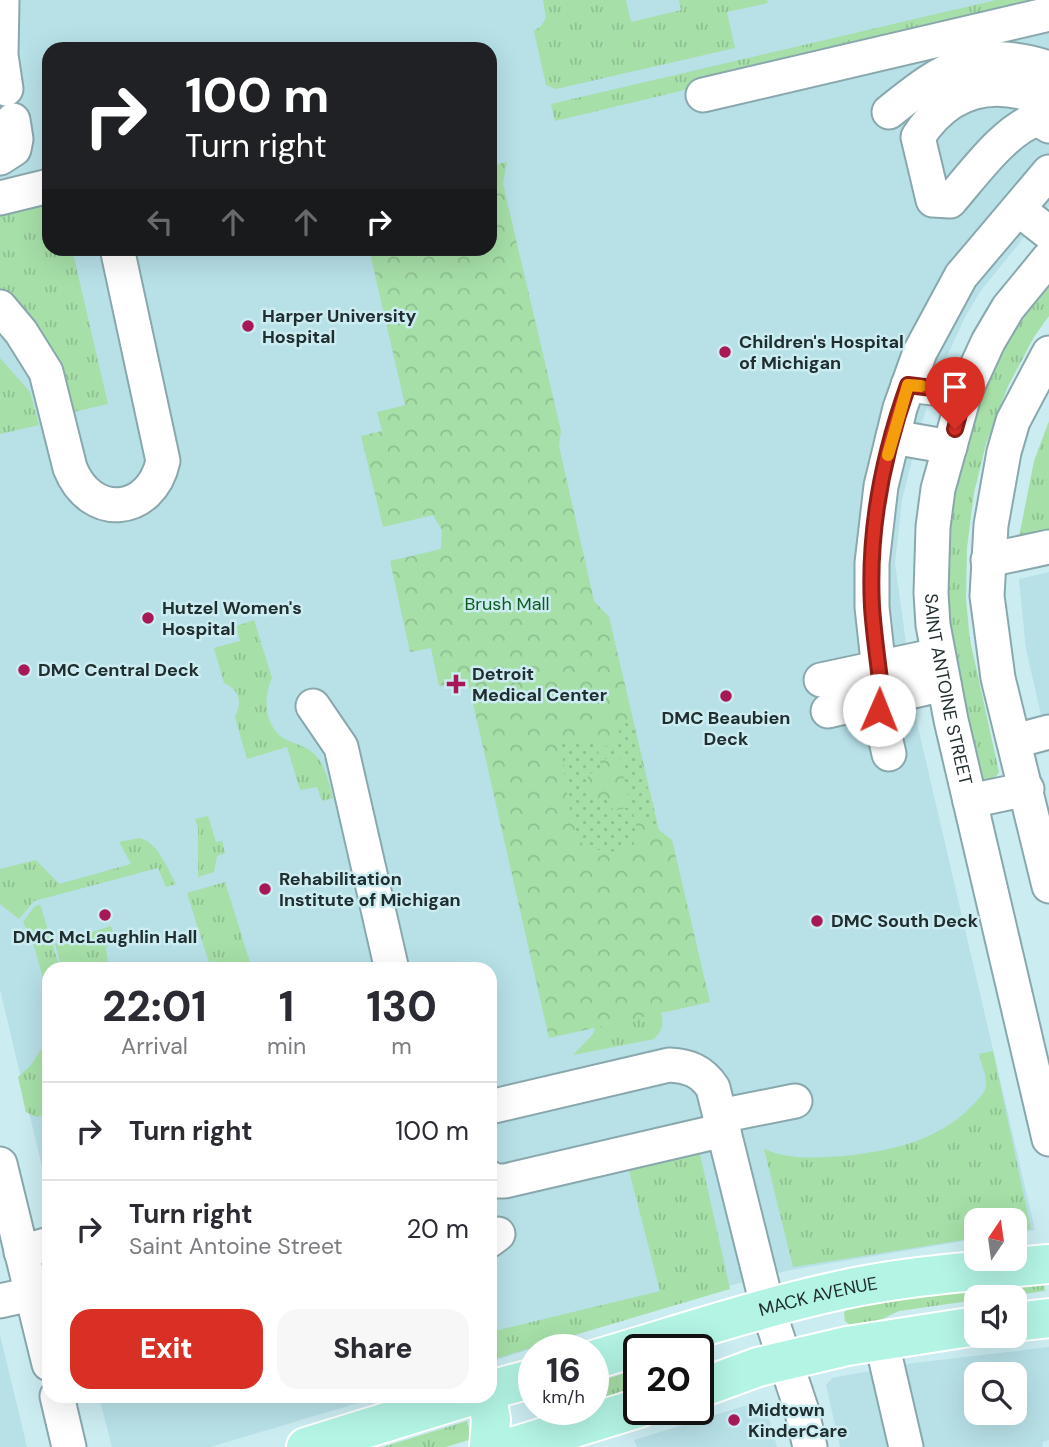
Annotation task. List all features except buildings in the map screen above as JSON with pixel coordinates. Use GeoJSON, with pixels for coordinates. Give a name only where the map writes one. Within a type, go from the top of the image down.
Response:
{"type":"FeatureCollection","features":[{"type":"Feature","properties":{"kind":"main road","name":"MACK AVENUE"},"geometry":{"type":"LineString","coordinates":[[609,1355],[845,1289],[950,1274],[1049,1264]]}},
{"type":"Feature","properties":{"kind":"main road"},"geometry":{"type":"LineString","coordinates":[[845,1289],[837,1306],[837,1321],[864,1342]]}},
{"type":"Feature","properties":{"kind":"main road"},"geometry":{"type":"LineString","coordinates":[[1027,1321],[1049,1318]]}},
{"type":"Feature","properties":{"kind":"main road"},"geometry":{"type":"LineString","coordinates":[[714,1383],[758,1367],[864,1342],[964,1328]]}},
{"type":"Feature","properties":{"kind":"main road"},"geometry":{"type":"LineString","coordinates":[[497,1389],[518,1383]]}},
{"type":"Feature","properties":{"kind":"main road"},"geometry":{"type":"LineString","coordinates":[[306,1447],[448,1403]]}},
{"type":"Feature","properties":{"kind":"main road"},"geometry":{"type":"LineString","coordinates":[[488,1403],[491,1420],[489,1447]]}},
{"type":"Feature","properties":{"kind":"main road"},"geometry":{"type":"LineString","coordinates":[[512,1447],[623,1414]]}},
{"type":"Feature","properties":{"kind":"street"},"geometry":{"type":"LineString","coordinates":[[0,158],[14,149],[16,139],[1,55],[2,0]]}},
{"type":"Feature","properties":{"kind":"street"},"geometry":{"type":"LineString","coordinates":[[703,94],[1049,14]]}},
{"type":"Feature","properties":{"kind":"street"},"geometry":{"type":"LineString","coordinates":[[889,112],[920,87],[952,67],[969,61],[998,58],[1049,68]]}},
{"type":"Feature","properties":{"kind":"street"},"geometry":{"type":"LineString","coordinates":[[1049,102],[1029,93],[992,88],[965,94],[928,121],[918,137],[933,200],[950,201],[1026,122],[1038,119],[1049,126]]}},
{"type":"Feature","properties":{"kind":"street"},"geometry":{"type":"LineString","coordinates":[[1016,131],[1019,113],[1017,92]]}},
{"type":"Feature","properties":{"kind":"street"},"geometry":{"type":"LineString","coordinates":[[889,754],[879,710],[880,682],[872,607],[872,563],[881,486],[892,437],[920,352],[961,276],[1049,172]]}},
{"type":"Feature","properties":{"kind":"street"},"geometry":{"type":"LineString","coordinates":[[0,198],[42,188]]}},
{"type":"Feature","properties":{"kind":"street"},"geometry":{"type":"LineString","coordinates":[[1018,209],[1049,233]]}},
{"type":"Feature","properties":{"kind":"street"},"geometry":{"type":"LineString","coordinates":[[0,307],[21,332],[46,372],[76,482],[85,494],[98,502],[120,505],[141,498],[152,488],[160,475],[163,453],[119,256]]}},
{"type":"Feature","properties":{"kind":"street","name":"SAINT ANTOINE STREET"},"geometry":{"type":"LineString","coordinates":[[1049,258],[1008,309],[988,342],[965,392],[938,489],[933,527],[931,593],[941,670],[1049,1139]]}},
{"type":"Feature","properties":{"kind":"street"},"geometry":{"type":"LineString","coordinates":[[1049,353],[1013,421],[997,489],[988,560],[988,596],[998,678],[1049,886]]}},
{"type":"Feature","properties":{"kind":"street"},"geometry":{"type":"LineString","coordinates":[[908,385],[965,392]]}},
{"type":"Feature","properties":{"kind":"street"},"geometry":{"type":"LineString","coordinates":[[892,437],[950,447]]}},
{"type":"Feature","properties":{"kind":"street"},"geometry":{"type":"LineString","coordinates":[[988,560],[1049,547]]}},
{"type":"Feature","properties":{"kind":"street"},"geometry":{"type":"LineString","coordinates":[[825,696],[941,670]]}},
{"type":"Feature","properties":{"kind":"street"},"geometry":{"type":"LineString","coordinates":[[313,706],[341,747],[389,962]]}},
{"type":"Feature","properties":{"kind":"street"},"geometry":{"type":"LineString","coordinates":[[1015,741],[1049,732]]}},
{"type":"Feature","properties":{"kind":"street"},"geometry":{"type":"LineString","coordinates":[[970,801],[1027,789]]}},
{"type":"Feature","properties":{"kind":"street"},"geometry":{"type":"LineString","coordinates":[[497,1105],[669,1065],[695,1070],[706,1077],[713,1088],[768,1309],[801,1408],[810,1447]]}},
{"type":"Feature","properties":{"kind":"street"},"geometry":{"type":"LineString","coordinates":[[497,1181],[797,1112]]}},
{"type":"Feature","properties":{"kind":"street"},"geometry":{"type":"LineString","coordinates":[[0,1164],[7,1220],[35,1248],[32,1294],[42,1335]]}},
{"type":"Feature","properties":{"kind":"street"},"geometry":{"type":"LineString","coordinates":[[0,1301],[32,1294]]}},
{"type":"Feature","properties":{"kind":"street"},"geometry":{"type":"LineString","coordinates":[[864,1342],[889,1447]]}},
{"type":"Feature","properties":{"kind":"street"},"geometry":{"type":"LineString","coordinates":[[864,1342],[906,1447]]}},
{"type":"Feature","properties":{"kind":"street"},"geometry":{"type":"LineString","coordinates":[[59,1403],[69,1447]]}},
{"type":"Feature","properties":{"kind":"shaded area","name":"Detroit Medical Center"},"geometry":{"type":"Polygon","coordinates":[[[0,0],[1049,0],[1049,206],[980,292],[965,317],[936,380],[920,428],[902,500],[895,563],[917,723],[1035,1230],[1027,1231],[1027,1208],[964,1208],[964,1241],[790,1270],[729,1286],[578,1334],[518,1334],[518,1353],[497,1360],[497,962],[42,962],[42,1167],[0,989],[0,0]]]}},
{"type":"Feature","properties":{"kind":"shaded area"},"geometry":{"type":"Polygon","coordinates":[[[1049,572],[1049,750],[1026,649],[1019,579],[1049,572]]]}},
{"type":"Feature","properties":{"kind":"shaded area"},"geometry":{"type":"Polygon","coordinates":[[[0,1335],[27,1447],[0,1447],[0,1335]]]}},
{"type":"Feature","properties":{"kind":"shaded area"},"geometry":{"type":"Polygon","coordinates":[[[1049,1347],[1049,1440],[1042,1442],[1043,1447],[840,1447],[826,1385],[832,1378],[906,1364],[1049,1347]]]}},
{"type":"Feature","properties":{"kind":"shaded area","name":"Midtown KinderCare"},"geometry":{"type":"Polygon","coordinates":[[[764,1400],[777,1447],[637,1447],[634,1440],[683,1425],[714,1425],[714,1415],[764,1400]]]}},
{"type":"Feature","properties":{"kind":"shaded area"},"geometry":{"type":"Polygon","coordinates":[[[101,1403],[358,1403],[210,1447],[112,1447],[101,1403]]]}},
{"type":"Feature","properties":{"kind":"green space"},"geometry":{"type":"Polygon","coordinates":[[[543,0],[626,0],[631,22],[681,10],[679,0],[767,0],[768,3],[727,12],[735,48],[556,89],[546,85],[534,31],[546,18],[543,0]]]}},
{"type":"Feature","properties":{"kind":"green space"},"geometry":{"type":"Polygon","coordinates":[[[996,0],[1049,0],[1049,3],[555,121],[551,104],[996,0]]]}},
{"type":"Feature","properties":{"kind":"green space","name":"Brush Mall"},"geometry":{"type":"Polygon","coordinates":[[[507,162],[503,184],[561,431],[559,446],[594,601],[609,617],[659,830],[672,840],[710,1002],[549,1038],[468,681],[439,686],[431,648],[410,652],[390,561],[441,549],[442,530],[433,515],[383,527],[361,436],[382,431],[377,412],[405,405],[371,256],[497,256],[497,164],[507,162]]]}},
{"type":"Feature","properties":{"kind":"green space"},"geometry":{"type":"Polygon","coordinates":[[[42,202],[42,256],[74,256],[108,404],[69,413],[0,292],[0,211],[42,202]]]}},
{"type":"Feature","properties":{"kind":"green space"},"geometry":{"type":"Polygon","coordinates":[[[1049,284],[1049,316],[1034,337],[1008,386],[986,444],[974,493],[967,548],[966,599],[970,640],[999,772],[994,779],[982,779],[958,679],[950,622],[950,532],[956,487],[981,400],[1022,320],[1049,284]]]}},
{"type":"Feature","properties":{"kind":"green space"},"geometry":{"type":"Polygon","coordinates":[[[0,358],[30,392],[39,425],[0,434],[0,358]]]}},
{"type":"Feature","properties":{"kind":"green space"},"geometry":{"type":"Polygon","coordinates":[[[1049,421],[1049,530],[1019,537],[1034,461],[1049,421]]]}},
{"type":"Feature","properties":{"kind":"green space"},"geometry":{"type":"Polygon","coordinates":[[[254,620],[272,678],[267,694],[267,710],[272,726],[283,738],[317,757],[325,771],[333,798],[322,801],[317,787],[300,790],[287,747],[247,759],[235,717],[238,697],[233,689],[224,683],[214,648],[240,641],[236,626],[254,620]]]}},
{"type":"Feature","properties":{"kind":"green space"},"geometry":{"type":"Polygon","coordinates":[[[631,719],[658,831],[651,831],[644,818],[633,812],[638,833],[633,846],[613,851],[590,848],[579,839],[571,814],[562,744],[585,744],[588,740],[596,740],[602,771],[587,774],[593,802],[609,799],[613,811],[630,807],[620,756],[605,759],[603,747],[621,743],[617,722],[631,719]]]}},
{"type":"Feature","properties":{"kind":"green space"},"geometry":{"type":"Polygon","coordinates":[[[208,816],[216,842],[222,841],[225,853],[217,856],[214,872],[198,877],[198,828],[195,819],[208,816]]]}},
{"type":"Feature","properties":{"kind":"green space"},"geometry":{"type":"Polygon","coordinates":[[[139,838],[146,840],[157,850],[176,884],[166,887],[158,868],[34,901],[19,919],[0,904],[0,869],[36,860],[59,884],[131,864],[119,842],[139,838]]]}},
{"type":"Feature","properties":{"kind":"green space"},"geometry":{"type":"Polygon","coordinates":[[[225,882],[250,962],[209,962],[187,893],[225,882]]]}},
{"type":"Feature","properties":{"kind":"green space"},"geometry":{"type":"Polygon","coordinates":[[[40,904],[58,962],[42,962],[42,974],[33,942],[23,922],[34,907],[40,904]]]}},
{"type":"Feature","properties":{"kind":"green space"},"geometry":{"type":"Polygon","coordinates":[[[111,926],[113,932],[106,949],[108,961],[104,962],[60,962],[55,944],[111,926]]]}},
{"type":"Feature","properties":{"kind":"green space"},"geometry":{"type":"Polygon","coordinates":[[[660,1009],[662,1025],[654,1039],[573,1055],[593,1034],[598,1018],[660,1009]]]}},
{"type":"Feature","properties":{"kind":"green space"},"geometry":{"type":"Polygon","coordinates":[[[42,1048],[42,1115],[36,1117],[26,1112],[18,1077],[31,1065],[42,1048]]]}},
{"type":"Feature","properties":{"kind":"green space"},"geometry":{"type":"Polygon","coordinates":[[[993,1051],[1027,1208],[964,1208],[964,1240],[793,1267],[764,1149],[793,1157],[843,1156],[895,1148],[928,1137],[957,1119],[983,1094],[986,1081],[979,1054],[993,1051]]]}},
{"type":"Feature","properties":{"kind":"green space"},"geometry":{"type":"Polygon","coordinates":[[[699,1150],[730,1289],[578,1334],[518,1334],[518,1352],[497,1358],[497,1330],[660,1291],[628,1167],[699,1150]]]}},
{"type":"Feature","properties":{"kind":"green space"},"geometry":{"type":"Polygon","coordinates":[[[1027,1210],[1031,1229],[1027,1230],[1027,1210]]]}},
{"type":"Feature","properties":{"kind":"green space"},"geometry":{"type":"Polygon","coordinates":[[[1044,1277],[1045,1291],[1027,1293],[1027,1285],[986,1285],[1044,1277]]]}},
{"type":"Feature","properties":{"kind":"green space"},"geometry":{"type":"Polygon","coordinates":[[[964,1288],[964,1302],[899,1311],[870,1325],[850,1325],[845,1321],[844,1313],[849,1304],[964,1288]]]}},
{"type":"Feature","properties":{"kind":"green space"},"geometry":{"type":"Polygon","coordinates":[[[623,1374],[623,1391],[609,1397],[609,1378],[623,1374]]]}},
{"type":"Feature","properties":{"kind":"green space"},"geometry":{"type":"Polygon","coordinates":[[[467,1421],[472,1439],[446,1447],[383,1447],[467,1421]]]}},
{"type":"Feature","properties":{"kind":"slow traffic"},"geometry":{"type":"LineString","coordinates":[[888,455],[908,385],[921,386]]}},
{"type":"Feature","properties":{"kind":"place","name":"Harper University Hospital"},"geometry":{"type":"Point","coordinates":[248,326]}},
{"type":"Feature","properties":{"kind":"place","name":"Children's Hospital of Michigan"},"geometry":{"type":"Point","coordinates":[725,352]}},
{"type":"Feature","properties":{"kind":"place","name":"Hutzel Women's Hospital"},"geometry":{"type":"Point","coordinates":[148,618]}},
{"type":"Feature","properties":{"kind":"place","name":"DMC Central Deck"},"geometry":{"type":"Point","coordinates":[24,670]}},
{"type":"Feature","properties":{"kind":"place","name":"Detroit Medical Center"},"geometry":{"type":"Point","coordinates":[456,684]}},
{"type":"Feature","properties":{"kind":"place","name":"DMC Beaubien Deck"},"geometry":{"type":"Point","coordinates":[726,696]}},
{"type":"Feature","properties":{"kind":"place","name":"Rehabilitation Institute of Michigan"},"geometry":{"type":"Point","coordinates":[265,889]}},
{"type":"Feature","properties":{"kind":"place","name":"DMC McLaughlin Hall"},"geometry":{"type":"Point","coordinates":[105,915]}},
{"type":"Feature","properties":{"kind":"place","name":"DMC South Deck"},"geometry":{"type":"Point","coordinates":[817,921]}},
{"type":"Feature","properties":{"kind":"place","name":"Midtown KinderCare"},"geometry":{"type":"Point","coordinates":[734,1420]}},
{"type":"Feature","properties":{"kind":"route"},"geometry":{"type":"LineString","coordinates":[[879,710],[882,698],[872,607],[873,543],[881,486],[908,385],[965,392],[955,429]]}}]}
